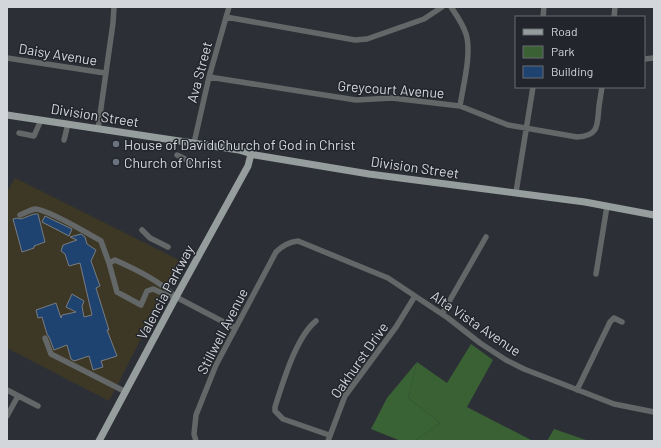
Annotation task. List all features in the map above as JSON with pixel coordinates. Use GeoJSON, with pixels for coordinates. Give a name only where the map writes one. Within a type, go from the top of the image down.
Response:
{"type":"FeatureCollection","features":[{"type":"Feature","properties":{"kind":"main road","name":"Division Street"},"geometry":{"type":"LineString","coordinates":[[7,115],[239,150],[251,154],[372,174],[486,190],[516,192],[654,215]]}},
{"type":"Feature","properties":{"kind":"main road","name":"Valencia Parkway"},"geometry":{"type":"LineString","coordinates":[[99,441],[248,166],[251,154]]}},
{"type":"Feature","properties":{"kind":"street"},"geometry":{"type":"LineString","coordinates":[[98,128],[114,7]]}},
{"type":"Feature","properties":{"kind":"street","name":"Ava Street"},"geometry":{"type":"LineString","coordinates":[[194,143],[209,78],[229,7]]}},
{"type":"Feature","properties":{"kind":"street"},"geometry":{"type":"LineString","coordinates":[[226,17],[356,40],[367,39],[424,19],[442,7]]}},
{"type":"Feature","properties":{"kind":"street"},"geometry":{"type":"LineString","coordinates":[[451,7],[461,22],[467,36],[469,51],[460,106]]}},
{"type":"Feature","properties":{"kind":"street","name":"Daisy Avenue"},"geometry":{"type":"LineString","coordinates":[[7,58],[105,73]]}},
{"type":"Feature","properties":{"kind":"street","name":"Greycourt Avenue"},"geometry":{"type":"LineString","coordinates":[[209,78],[356,100],[392,98],[460,106],[508,125],[577,137],[586,137],[592,133],[598,124],[602,88]]}},
{"type":"Feature","properties":{"kind":"street"},"geometry":{"type":"LineString","coordinates":[[516,192],[533,88]]}},
{"type":"Feature","properties":{"kind":"street"},"geometry":{"type":"LineString","coordinates":[[18,133],[34,136],[41,120]]}},
{"type":"Feature","properties":{"kind":"street"},"geometry":{"type":"LineString","coordinates":[[64,140],[68,124]]}},
{"type":"Feature","properties":{"kind":"street"},"geometry":{"type":"LineString","coordinates":[[177,155],[193,163],[202,165]]}},
{"type":"Feature","properties":{"kind":"street"},"geometry":{"type":"LineString","coordinates":[[596,274],[607,206]]}},
{"type":"Feature","properties":{"kind":"street"},"geometry":{"type":"LineString","coordinates":[[20,214],[35,209],[44,211],[101,241],[118,292],[141,304],[147,291],[152,289],[176,297],[235,328]]}},
{"type":"Feature","properties":{"kind":"street"},"geometry":{"type":"LineString","coordinates":[[142,230],[150,238],[168,247]]}},
{"type":"Feature","properties":{"kind":"street"},"geometry":{"type":"LineString","coordinates":[[442,314],[486,237]]}},
{"type":"Feature","properties":{"kind":"street","name":"Alta Vista Avenue"},"geometry":{"type":"LineString","coordinates":[[290,242],[298,241],[304,243],[382,276],[442,314],[480,343],[506,360],[524,369],[614,404],[654,412]]}},
{"type":"Feature","properties":{"kind":"street","name":"Stillwell Avenue"},"geometry":{"type":"LineString","coordinates":[[196,441],[194,434],[196,415],[216,365],[276,252],[282,246],[290,242]]}},
{"type":"Feature","properties":{"kind":"street"},"geometry":{"type":"LineString","coordinates":[[109,263],[115,260],[148,275],[168,289],[176,297]]}},
{"type":"Feature","properties":{"kind":"street","name":"Oakhurst Drive"},"geometry":{"type":"LineString","coordinates":[[328,438],[345,396],[396,328],[415,296]]}},
{"type":"Feature","properties":{"kind":"street"},"geometry":{"type":"LineString","coordinates":[[577,390],[610,322],[614,318],[622,322]]}},
{"type":"Feature","properties":{"kind":"street"},"geometry":{"type":"LineString","coordinates":[[316,321],[308,328],[287,369],[275,411],[283,419],[328,438]]}},
{"type":"Feature","properties":{"kind":"street"},"geometry":{"type":"LineString","coordinates":[[45,338],[51,354],[126,392]]}},
{"type":"Feature","properties":{"kind":"street"},"geometry":{"type":"LineString","coordinates":[[7,390],[38,406]]}},
{"type":"Feature","properties":{"kind":"street"},"geometry":{"type":"LineString","coordinates":[[7,416],[18,396]]}},
{"type":"Feature","properties":{"kind":"shaded area"},"geometry":{"type":"Polygon","coordinates":[[[15,178],[181,261],[109,401],[7,348],[7,192],[15,178]]]}},
{"type":"Feature","properties":{"kind":"green space"},"geometry":{"type":"Polygon","coordinates":[[[471,344],[493,360],[467,407],[533,441],[414,441],[440,423],[408,398],[417,362],[447,383],[471,344]]]}},
{"type":"Feature","properties":{"kind":"green space"},"geometry":{"type":"Polygon","coordinates":[[[417,362],[408,398],[440,423],[414,441],[401,441],[371,429],[387,398],[417,362]]]}},
{"type":"Feature","properties":{"kind":"green space"},"geometry":{"type":"Polygon","coordinates":[[[554,429],[589,441],[547,441],[554,429]]]}},
{"type":"Feature","properties":{"kind":"building"},"geometry":{"type":"Polygon","coordinates":[[[38,214],[45,242],[22,252],[13,219],[21,219],[38,214]]]}},
{"type":"Feature","properties":{"kind":"building"},"geometry":{"type":"Polygon","coordinates":[[[45,216],[72,229],[69,236],[42,222],[45,216]]]}},
{"type":"Feature","properties":{"kind":"building"},"geometry":{"type":"Polygon","coordinates":[[[81,234],[85,237],[87,244],[96,250],[91,261],[100,286],[96,288],[109,330],[107,330],[117,356],[101,361],[103,367],[93,370],[89,356],[74,361],[71,359],[67,345],[54,350],[42,317],[38,318],[36,310],[56,303],[61,318],[62,315],[76,312],[66,307],[72,294],[84,301],[82,306],[84,317],[92,315],[80,263],[69,266],[65,254],[61,251],[63,245],[77,240],[70,237],[81,234]]]}},
{"type":"Feature","properties":{"kind":"place","name":"House of David Church of God in Christ"},"geometry":{"type":"Point","coordinates":[116,144]}},
{"type":"Feature","properties":{"kind":"place","name":"Church of Christ"},"geometry":{"type":"Point","coordinates":[116,162]}}]}
